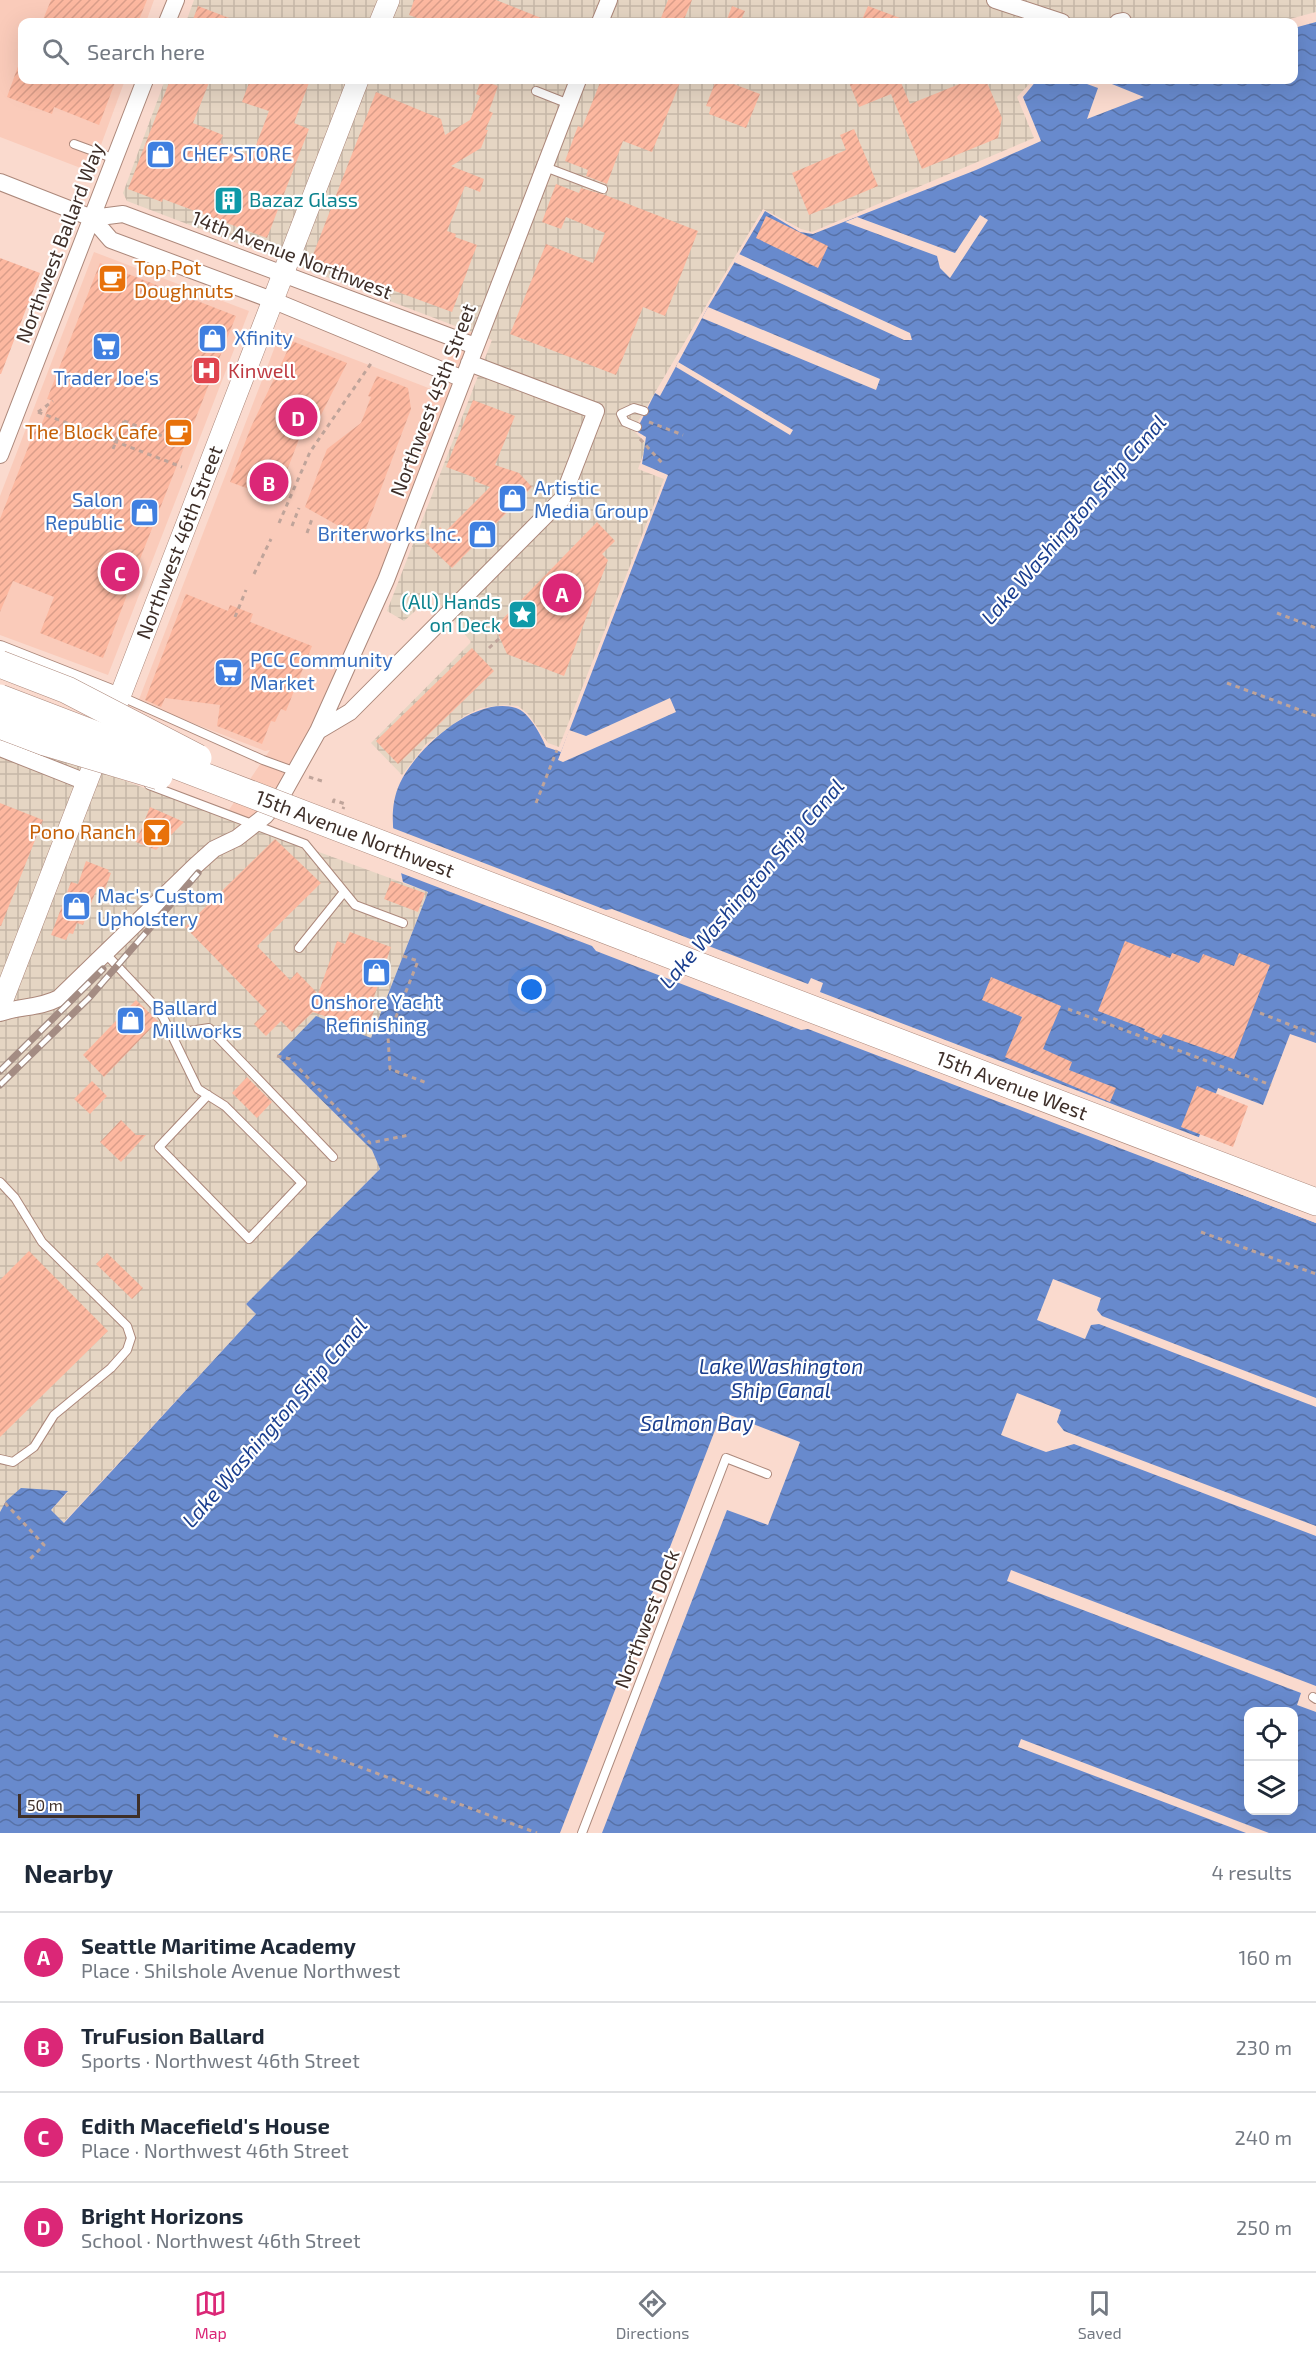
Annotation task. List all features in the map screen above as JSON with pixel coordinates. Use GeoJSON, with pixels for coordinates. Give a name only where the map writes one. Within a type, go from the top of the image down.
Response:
{"type":"FeatureCollection","features":[{"type":"Feature","properties":{"kind":"main road"},"geometry":{"type":"LineString","coordinates":[[0,664],[67,690],[232,775],[291,809]]}},
{"type":"Feature","properties":{"kind":"main road","name":"15th Avenue Northwest"},"geometry":{"type":"LineString","coordinates":[[0,698],[709,969]]}},
{"type":"Feature","properties":{"kind":"main road"},"geometry":{"type":"LineString","coordinates":[[0,725],[45,742],[202,788],[291,809]]}},
{"type":"Feature","properties":{"kind":"main road","name":"15th Avenue West"},"geometry":{"type":"LineString","coordinates":[[709,969],[1316,1202]]}},
{"type":"Feature","properties":{"kind":"street"},"geometry":{"type":"LineString","coordinates":[[169,18],[176,0]]}},
{"type":"Feature","properties":{"kind":"street"},"geometry":{"type":"LineString","coordinates":[[382,18],[389,0]]}},
{"type":"Feature","properties":{"kind":"street"},"geometry":{"type":"LineString","coordinates":[[602,18],[609,0]]}},
{"type":"Feature","properties":{"kind":"street"},"geometry":{"type":"LineString","coordinates":[[994,0],[1050,18]]}},
{"type":"Feature","properties":{"kind":"street","name":"Northwest Ballard Way"},"geometry":{"type":"LineString","coordinates":[[0,455],[143,84]]}},
{"type":"Feature","properties":{"kind":"street","name":"Northwest 46th Street"},"geometry":{"type":"LineString","coordinates":[[0,1006],[4,979],[89,773],[356,84]]}},
{"type":"Feature","properties":{"kind":"street","name":"Northwest 45th Street"},"geometry":{"type":"LineString","coordinates":[[0,1013],[13,1008],[46,1005],[59,998],[214,849],[237,838],[265,816],[299,772],[387,580],[576,84]]}},
{"type":"Feature","properties":{"kind":"street","name":"14th Avenue Northwest"},"geometry":{"type":"LineString","coordinates":[[0,182],[92,218],[111,240],[466,371],[596,411],[562,499],[350,712],[318,731]]}},
{"type":"Feature","properties":{"kind":"street","name":"14th Avenue Northwest"},"geometry":{"type":"LineString","coordinates":[[92,218],[123,214],[475,346]]}},
{"type":"Feature","properties":{"kind":"street","name":"15th Avenue Northwest"},"geometry":{"type":"LineString","coordinates":[[0,650],[119,696]]}},
{"type":"Feature","properties":{"kind":"street"},"geometry":{"type":"LineString","coordinates":[[0,748],[89,773]]}},
{"type":"Feature","properties":{"kind":"lane"},"geometry":{"type":"LineString","coordinates":[[536,91],[569,104]]}},
{"type":"Feature","properties":{"kind":"lane"},"geometry":{"type":"LineString","coordinates":[[74,144],[115,159]]}},
{"type":"Feature","properties":{"kind":"lane"},"geometry":{"type":"LineString","coordinates":[[545,167],[603,189]]}},
{"type":"Feature","properties":{"kind":"lane"},"geometry":{"type":"LineString","coordinates":[[636,431],[625,422],[621,414],[634,408],[644,411]]}},
{"type":"Feature","properties":{"kind":"lane","name":"15th Avenue Northwest"},"geometry":{"type":"LineString","coordinates":[[119,696],[263,760],[299,772]]}},
{"type":"Feature","properties":{"kind":"lane"},"geometry":{"type":"LineString","coordinates":[[89,773],[125,776]]}},
{"type":"Feature","properties":{"kind":"lane","name":"15th Avenue Northwest"},"geometry":{"type":"LineString","coordinates":[[136,780],[305,844],[344,892]]}},
{"type":"Feature","properties":{"kind":"lane"},"geometry":{"type":"LineString","coordinates":[[299,948],[344,892],[355,905],[403,923]]}},
{"type":"Feature","properties":{"kind":"lane"},"geometry":{"type":"LineString","coordinates":[[105,953],[154,1005],[198,1089],[208,1095],[225,1106],[302,1183],[249,1239],[159,1147],[208,1095]]}},
{"type":"Feature","properties":{"kind":"lane"},"geometry":{"type":"LineString","coordinates":[[171,1034],[209,1028],[333,1157]]}},
{"type":"Feature","properties":{"kind":"lane"},"geometry":{"type":"LineString","coordinates":[[0,1182],[15,1198],[42,1242],[127,1326],[131,1338],[127,1350],[111,1368],[54,1415],[34,1447],[13,1462],[0,1459]]}},
{"type":"Feature","properties":{"kind":"lane","name":"Northwest Dock"},"geometry":{"type":"LineString","coordinates":[[582,1833],[726,1458],[767,1474]]}},
{"type":"Feature","properties":{"kind":"path"},"geometry":{"type":"LineString","coordinates":[[279,523],[310,452],[372,362]]}},
{"type":"Feature","properties":{"kind":"path"},"geometry":{"type":"LineString","coordinates":[[52,401],[38,412],[182,466]]}},
{"type":"Feature","properties":{"kind":"path"},"geometry":{"type":"LineString","coordinates":[[113,449],[124,421],[190,447]]}},
{"type":"Feature","properties":{"kind":"path"},"geometry":{"type":"LineString","coordinates":[[646,421],[683,435]]}},
{"type":"Feature","properties":{"kind":"path"},"geometry":{"type":"LineString","coordinates":[[636,431],[663,464]]}},
{"type":"Feature","properties":{"kind":"path"},"geometry":{"type":"LineString","coordinates":[[292,526],[299,507]]}},
{"type":"Feature","properties":{"kind":"path"},"geometry":{"type":"LineString","coordinates":[[307,533],[314,516]]}},
{"type":"Feature","properties":{"kind":"path"},"geometry":{"type":"LineString","coordinates":[[254,574],[271,539]]}},
{"type":"Feature","properties":{"kind":"path"},"geometry":{"type":"LineString","coordinates":[[235,617],[246,590]]}},
{"type":"Feature","properties":{"kind":"path"},"geometry":{"type":"LineString","coordinates":[[1277,613],[1316,628]]}},
{"type":"Feature","properties":{"kind":"path"},"geometry":{"type":"LineString","coordinates":[[489,648],[500,638]]}},
{"type":"Feature","properties":{"kind":"path"},"geometry":{"type":"LineString","coordinates":[[1227,683],[1316,716]]}},
{"type":"Feature","properties":{"kind":"path"},"geometry":{"type":"LineString","coordinates":[[536,803],[557,750]]}},
{"type":"Feature","properties":{"kind":"path"},"geometry":{"type":"LineString","coordinates":[[299,772],[325,782]]}},
{"type":"Feature","properties":{"kind":"path"},"geometry":{"type":"LineString","coordinates":[[334,800],[345,804],[343,810]]}},
{"type":"Feature","properties":{"kind":"path"},"geometry":{"type":"LineString","coordinates":[[403,956],[418,961],[388,1037],[390,1069],[427,1083]]}},
{"type":"Feature","properties":{"kind":"path"},"geometry":{"type":"LineString","coordinates":[[1068,1009],[1271,1085]]}},
{"type":"Feature","properties":{"kind":"path"},"geometry":{"type":"LineString","coordinates":[[1260,1013],[1316,1035]]}},
{"type":"Feature","properties":{"kind":"path"},"geometry":{"type":"LineString","coordinates":[[277,1056],[290,1059],[370,1143],[409,1135]]}},
{"type":"Feature","properties":{"kind":"path"},"geometry":{"type":"LineString","coordinates":[[1201,1232],[1316,1274]]}},
{"type":"Feature","properties":{"kind":"path"},"geometry":{"type":"LineString","coordinates":[[5,1503],[44,1545],[29,1560]]}},
{"type":"Feature","properties":{"kind":"path"},"geometry":{"type":"LineString","coordinates":[[274,1735],[537,1833]]}},
{"type":"Feature","properties":{"kind":"shaded area"},"geometry":{"type":"Polygon","coordinates":[[[0,0],[154,0],[147,18],[18,18],[18,84],[124,84],[91,172],[0,137],[0,0]]]}},
{"type":"Feature","properties":{"kind":"shaded area"},"geometry":{"type":"Polygon","coordinates":[[[194,0],[1316,0],[1316,12],[1293,18],[187,18],[194,0]]]}},
{"type":"Feature","properties":{"kind":"shaded area"},"geometry":{"type":"Polygon","coordinates":[[[164,84],[1029,84],[1017,97],[1034,138],[812,232],[801,229],[763,209],[633,430],[647,444],[638,469],[664,479],[559,747],[548,743],[528,714],[518,706],[481,708],[466,715],[426,744],[402,775],[371,743],[471,642],[433,595],[404,621],[387,611],[492,340],[127,201],[123,193],[164,84]]]}},
{"type":"Feature","properties":{"kind":"shaded area"},"geometry":{"type":"Polygon","coordinates":[[[572,84],[387,569],[305,741],[261,814],[213,833],[270,750],[265,751],[138,702],[281,331],[434,392],[483,271],[572,84]]]}},
{"type":"Feature","properties":{"kind":"shaded area"},"geometry":{"type":"Polygon","coordinates":[[[94,252],[249,311],[108,675],[0,635],[0,496],[94,252]]]}},
{"type":"Feature","properties":{"kind":"shaded area"},"geometry":{"type":"Polygon","coordinates":[[[0,735],[428,892],[371,1038],[277,1056],[372,1150],[380,1169],[246,1304],[256,1314],[63,1523],[51,1510],[68,1492],[6,1501],[0,1512],[0,735]]]}},
{"type":"Feature","properties":{"kind":"water","name":"Lake Washington Ship Canal"},"geometry":{"type":"Polygon","coordinates":[[[1316,22],[1316,1043],[1290,1034],[1263,1105],[1218,1088],[1185,1173],[1316,1223],[1316,1833],[0,1833],[0,1512],[6,1501],[21,1488],[68,1491],[51,1510],[64,1523],[256,1314],[246,1304],[380,1169],[372,1150],[277,1056],[316,1016],[371,1038],[428,892],[403,882],[395,845],[393,808],[400,783],[408,769],[419,755],[448,728],[482,709],[500,706],[521,710],[534,724],[546,747],[561,752],[668,475],[642,464],[646,437],[636,431],[655,393],[660,396],[708,307],[765,211],[800,232],[813,234],[976,170],[1041,141],[1023,97],[1034,84],[1298,84],[1298,27],[1316,22]]]}},
{"type":"Feature","properties":{"kind":"pier"},"geometry":{"type":"Polygon","coordinates":[[[1087,84],[1112,84],[1144,97],[1087,119],[1098,88],[1087,84]]]}},
{"type":"Feature","properties":{"kind":"pier"},"geometry":{"type":"Polygon","coordinates":[[[980,215],[988,220],[950,278],[940,268],[937,256],[845,222],[857,217],[955,253],[980,215]]]}},
{"type":"Feature","properties":{"kind":"pier"},"geometry":{"type":"Polygon","coordinates":[[[739,254],[910,333],[912,340],[904,340],[734,262],[739,254]]]}},
{"type":"Feature","properties":{"kind":"pier"},"geometry":{"type":"Polygon","coordinates":[[[708,307],[880,379],[876,390],[702,318],[708,307]]]}},
{"type":"Feature","properties":{"kind":"pier"},"geometry":{"type":"Polygon","coordinates":[[[678,362],[793,430],[790,435],[676,367],[678,362]]]}},
{"type":"Feature","properties":{"kind":"pier"},"geometry":{"type":"Polygon","coordinates":[[[670,698],[676,712],[563,762],[558,760],[569,730],[586,736],[670,698]]]}},
{"type":"Feature","properties":{"kind":"pier"},"geometry":{"type":"Polygon","coordinates":[[[390,827],[808,984],[811,978],[823,983],[820,992],[1201,1138],[1188,1171],[1316,1220],[1316,1223],[808,1029],[801,1030],[596,951],[592,946],[398,872],[390,827]]]}},
{"type":"Feature","properties":{"kind":"pier"},"geometry":{"type":"Polygon","coordinates":[[[1053,1279],[1101,1298],[1097,1310],[1102,1316],[1316,1398],[1316,1407],[1099,1324],[1091,1325],[1085,1339],[1037,1320],[1053,1279]]]}},
{"type":"Feature","properties":{"kind":"pier"},"geometry":{"type":"Polygon","coordinates":[[[1017,1393],[1061,1410],[1057,1422],[1064,1431],[1316,1526],[1316,1536],[1074,1444],[1046,1452],[1001,1435],[1017,1393]]]}},
{"type":"Feature","properties":{"kind":"pier"},"geometry":{"type":"Polygon","coordinates":[[[722,1412],[800,1442],[768,1525],[727,1510],[602,1833],[560,1833],[722,1412]]]}},
{"type":"Feature","properties":{"kind":"pier"},"geometry":{"type":"Polygon","coordinates":[[[1011,1570],[1316,1686],[1316,1712],[1297,1705],[1301,1693],[1007,1581],[1011,1570]]]}},
{"type":"Feature","properties":{"kind":"pier"},"geometry":{"type":"Polygon","coordinates":[[[1021,1739],[1269,1833],[1246,1833],[1018,1747],[1021,1739]]]}},
{"type":"Feature","properties":{"kind":"building"},"geometry":{"type":"Polygon","coordinates":[[[51,0],[147,0],[140,18],[44,18],[51,0]]]}},
{"type":"Feature","properties":{"kind":"building"},"geometry":{"type":"Polygon","coordinates":[[[414,0],[496,0],[541,18],[417,18],[409,15],[414,0]]]}},
{"type":"Feature","properties":{"kind":"building"},"geometry":{"type":"Polygon","coordinates":[[[668,0],[692,0],[685,18],[661,18],[668,0]]]}},
{"type":"Feature","properties":{"kind":"building"},"geometry":{"type":"Polygon","coordinates":[[[198,6],[229,18],[194,18],[198,6]]]}},
{"type":"Feature","properties":{"kind":"building"},"geometry":{"type":"Polygon","coordinates":[[[732,6],[745,11],[742,18],[728,18],[732,6]]]}},
{"type":"Feature","properties":{"kind":"building"},"geometry":{"type":"Polygon","coordinates":[[[868,6],[900,18],[863,18],[868,6]]]}},
{"type":"Feature","properties":{"kind":"building"},"geometry":{"type":"Polygon","coordinates":[[[18,66],[18,84],[114,84],[99,125],[54,107],[52,114],[7,97],[18,66]]]}},
{"type":"Feature","properties":{"kind":"building"},"geometry":{"type":"Polygon","coordinates":[[[168,84],[208,84],[193,123],[223,135],[220,143],[252,156],[269,111],[242,102],[249,84],[309,84],[294,123],[309,129],[267,238],[163,199],[162,202],[128,189],[168,84]]]}},
{"type":"Feature","properties":{"kind":"building"},"geometry":{"type":"Polygon","coordinates":[[[480,84],[498,86],[489,111],[493,113],[485,130],[488,130],[481,148],[451,166],[484,179],[480,192],[465,186],[447,231],[456,234],[455,237],[477,245],[452,312],[311,260],[376,92],[441,119],[445,135],[470,120],[480,96],[476,94],[480,84]]]}},
{"type":"Feature","properties":{"kind":"building"},"geometry":{"type":"Polygon","coordinates":[[[599,84],[679,84],[652,152],[623,141],[607,184],[586,176],[588,170],[565,161],[578,126],[582,128],[599,84]]]}},
{"type":"Feature","properties":{"kind":"building"},"geometry":{"type":"Polygon","coordinates":[[[714,84],[734,84],[760,94],[746,128],[709,114],[711,107],[706,106],[714,84]]]}},
{"type":"Feature","properties":{"kind":"building"},"geometry":{"type":"Polygon","coordinates":[[[850,84],[902,84],[910,104],[960,84],[988,84],[1002,118],[998,138],[922,169],[891,94],[859,107],[850,84]]]}},
{"type":"Feature","properties":{"kind":"building"},"geometry":{"type":"Polygon","coordinates":[[[854,129],[878,186],[809,215],[792,173],[846,150],[840,135],[854,129]]]}},
{"type":"Feature","properties":{"kind":"building"},"geometry":{"type":"Polygon","coordinates":[[[556,184],[579,193],[581,188],[605,195],[698,231],[665,316],[643,307],[616,375],[510,334],[546,244],[593,263],[605,233],[566,217],[561,229],[542,222],[556,184]]]}},
{"type":"Feature","properties":{"kind":"building"},"geometry":{"type":"Polygon","coordinates":[[[766,216],[828,246],[818,268],[756,238],[766,216]]]}},
{"type":"Feature","properties":{"kind":"building"},"geometry":{"type":"Polygon","coordinates":[[[0,258],[40,273],[1,374],[0,374],[0,258]]]}},
{"type":"Feature","properties":{"kind":"building"},"geometry":{"type":"Polygon","coordinates":[[[100,263],[236,316],[138,564],[134,563],[123,593],[127,595],[103,658],[40,633],[54,597],[13,581],[0,612],[0,519],[38,422],[42,423],[51,400],[47,399],[100,263]]]}},
{"type":"Feature","properties":{"kind":"building"},"geometry":{"type":"Polygon","coordinates":[[[292,341],[347,363],[316,425],[306,421],[276,499],[230,482],[251,427],[292,341]]]}},
{"type":"Feature","properties":{"kind":"building"},"geometry":{"type":"Polygon","coordinates":[[[377,376],[408,388],[411,409],[362,539],[305,507],[327,449],[361,423],[371,397],[368,396],[377,376]]]}},
{"type":"Feature","properties":{"kind":"building"},"geometry":{"type":"Polygon","coordinates":[[[473,400],[515,416],[495,465],[519,473],[532,487],[452,568],[425,542],[440,527],[445,532],[490,487],[474,481],[476,478],[446,467],[473,400]]]}},
{"type":"Feature","properties":{"kind":"building"},"geometry":{"type":"Polygon","coordinates":[[[597,522],[615,541],[602,554],[608,560],[564,676],[507,654],[495,627],[597,522]]]}},
{"type":"Feature","properties":{"kind":"building","name":"PCC Community Market"},"geometry":{"type":"Polygon","coordinates":[[[186,594],[228,611],[230,605],[253,614],[250,622],[312,646],[286,711],[281,709],[275,722],[271,721],[262,744],[217,726],[220,705],[165,698],[161,707],[145,700],[186,594]]]}},
{"type":"Feature","properties":{"kind":"building"},"geometry":{"type":"Polygon","coordinates":[[[472,648],[494,671],[398,764],[376,741],[472,648]]]}},
{"type":"Feature","properties":{"kind":"building"},"geometry":{"type":"Polygon","coordinates":[[[0,803],[43,820],[1,926],[0,926],[0,803]]]}},
{"type":"Feature","properties":{"kind":"building","name":"Pono Ranch"},"geometry":{"type":"Polygon","coordinates":[[[150,807],[184,822],[156,850],[136,842],[150,807]]]}},
{"type":"Feature","properties":{"kind":"building"},"geometry":{"type":"Polygon","coordinates":[[[275,839],[321,883],[257,946],[290,980],[297,972],[318,994],[337,941],[345,944],[350,932],[391,947],[374,997],[378,999],[367,1031],[313,1012],[292,1032],[281,1021],[266,1036],[254,1024],[267,1011],[185,927],[275,839]]]}},
{"type":"Feature","properties":{"kind":"building","name":"Mac's Custom Upholstery"},"geometry":{"type":"Polygon","coordinates":[[[86,861],[109,870],[108,872],[111,873],[105,889],[97,888],[83,925],[77,923],[73,934],[69,933],[66,940],[51,935],[71,882],[78,884],[86,861]]]}},
{"type":"Feature","properties":{"kind":"building"},"geometry":{"type":"Polygon","coordinates":[[[391,881],[425,893],[418,912],[384,899],[391,881]]]}},
{"type":"Feature","properties":{"kind":"building"},"geometry":{"type":"Polygon","coordinates":[[[1125,941],[1170,958],[1172,953],[1199,963],[1203,954],[1234,966],[1239,953],[1270,965],[1234,1059],[1163,1034],[1161,1038],[1144,1031],[1145,1029],[1098,1011],[1125,941]]]}},
{"type":"Feature","properties":{"kind":"building"},"geometry":{"type":"Polygon","coordinates":[[[991,977],[1061,1006],[1043,1049],[1072,1062],[1069,1070],[1116,1088],[1110,1102],[1005,1057],[1022,1017],[982,1000],[991,977]]]}},
{"type":"Feature","properties":{"kind":"building"},"geometry":{"type":"Polygon","coordinates":[[[136,1000],[158,1021],[104,1077],[83,1055],[136,1000]]]}},
{"type":"Feature","properties":{"kind":"building"},"geometry":{"type":"Polygon","coordinates":[[[247,1077],[272,1102],[257,1118],[232,1093],[247,1077]]]}},
{"type":"Feature","properties":{"kind":"building"},"geometry":{"type":"Polygon","coordinates":[[[92,1081],[107,1096],[90,1114],[74,1099],[92,1081]]]}},
{"type":"Feature","properties":{"kind":"building"},"geometry":{"type":"Polygon","coordinates":[[[1197,1086],[1248,1106],[1233,1147],[1181,1127],[1197,1086]]]}},
{"type":"Feature","properties":{"kind":"building"},"geometry":{"type":"Polygon","coordinates":[[[121,1120],[136,1135],[146,1135],[121,1162],[100,1142],[121,1120]]]}},
{"type":"Feature","properties":{"kind":"building"},"geometry":{"type":"Polygon","coordinates":[[[29,1251],[108,1331],[0,1437],[0,1280],[29,1251]]]}},
{"type":"Feature","properties":{"kind":"building"},"geometry":{"type":"Polygon","coordinates":[[[107,1253],[143,1288],[132,1299],[96,1264],[107,1253]]]}},
{"type":"Feature","properties":{"kind":"railway"},"geometry":{"type":"LineString","coordinates":[[0,1085],[89,998],[198,873]]}},
{"type":"Feature","properties":{"kind":"railway"},"geometry":{"type":"LineString","coordinates":[[0,1071],[103,969]]}},
{"type":"Feature","properties":{"kind":"place","name":"CHEF'STORE"},"geometry":{"type":"Point","coordinates":[161,154]}},
{"type":"Feature","properties":{"kind":"place","name":"Bazaz Glass"},"geometry":{"type":"Point","coordinates":[228,200]}},
{"type":"Feature","properties":{"kind":"place","name":"Top Pot Doughnuts"},"geometry":{"type":"Point","coordinates":[113,279]}},
{"type":"Feature","properties":{"kind":"place","name":"Xfinity"},"geometry":{"type":"Point","coordinates":[213,338]}},
{"type":"Feature","properties":{"kind":"place","name":"Trader Joe's"},"geometry":{"type":"Point","coordinates":[106,347]}},
{"type":"Feature","properties":{"kind":"place","name":"Kinwell"},"geometry":{"type":"Point","coordinates":[207,371]}},
{"type":"Feature","properties":{"kind":"place","name":"Bright Horizons"},"geometry":{"type":"Point","coordinates":[298,417]}},
{"type":"Feature","properties":{"kind":"place","name":"The Block Cafe"},"geometry":{"type":"Point","coordinates":[179,432]}},
{"type":"Feature","properties":{"kind":"place","name":"TruFusion Ballard"},"geometry":{"type":"Point","coordinates":[269,482]}},
{"type":"Feature","properties":{"kind":"place","name":"Artistic Media Group"},"geometry":{"type":"Point","coordinates":[513,499]}},
{"type":"Feature","properties":{"kind":"place","name":"Salon Republic"},"geometry":{"type":"Point","coordinates":[144,512]}},
{"type":"Feature","properties":{"kind":"place","name":"Briterworks Inc."},"geometry":{"type":"Point","coordinates":[482,534]}},
{"type":"Feature","properties":{"kind":"place","name":"Edith Macefield's House"},"geometry":{"type":"Point","coordinates":[120,572]}},
{"type":"Feature","properties":{"kind":"place","name":"Seattle Maritime Academy"},"geometry":{"type":"Point","coordinates":[562,593]}},
{"type":"Feature","properties":{"kind":"place","name":"(All) Hands on Deck"},"geometry":{"type":"Point","coordinates":[522,614]}},
{"type":"Feature","properties":{"kind":"place","name":"PCC Community Market"},"geometry":{"type":"Point","coordinates":[229,672]}},
{"type":"Feature","properties":{"kind":"place","name":"Pono Ranch"},"geometry":{"type":"Point","coordinates":[157,832]}},
{"type":"Feature","properties":{"kind":"place","name":"Mac's Custom Upholstery"},"geometry":{"type":"Point","coordinates":[76,907]}},
{"type":"Feature","properties":{"kind":"place","name":"Onshore Yacht Refinishing"},"geometry":{"type":"Point","coordinates":[376,972]}},
{"type":"Feature","properties":{"kind":"place","name":"Ballard Millworks"},"geometry":{"type":"Point","coordinates":[131,1020]}},
{"type":"Feature","properties":{"kind":"water label","name":"Salmon Bay"},"geometry":{"type":"Point","coordinates":[697,1424]}}]}
